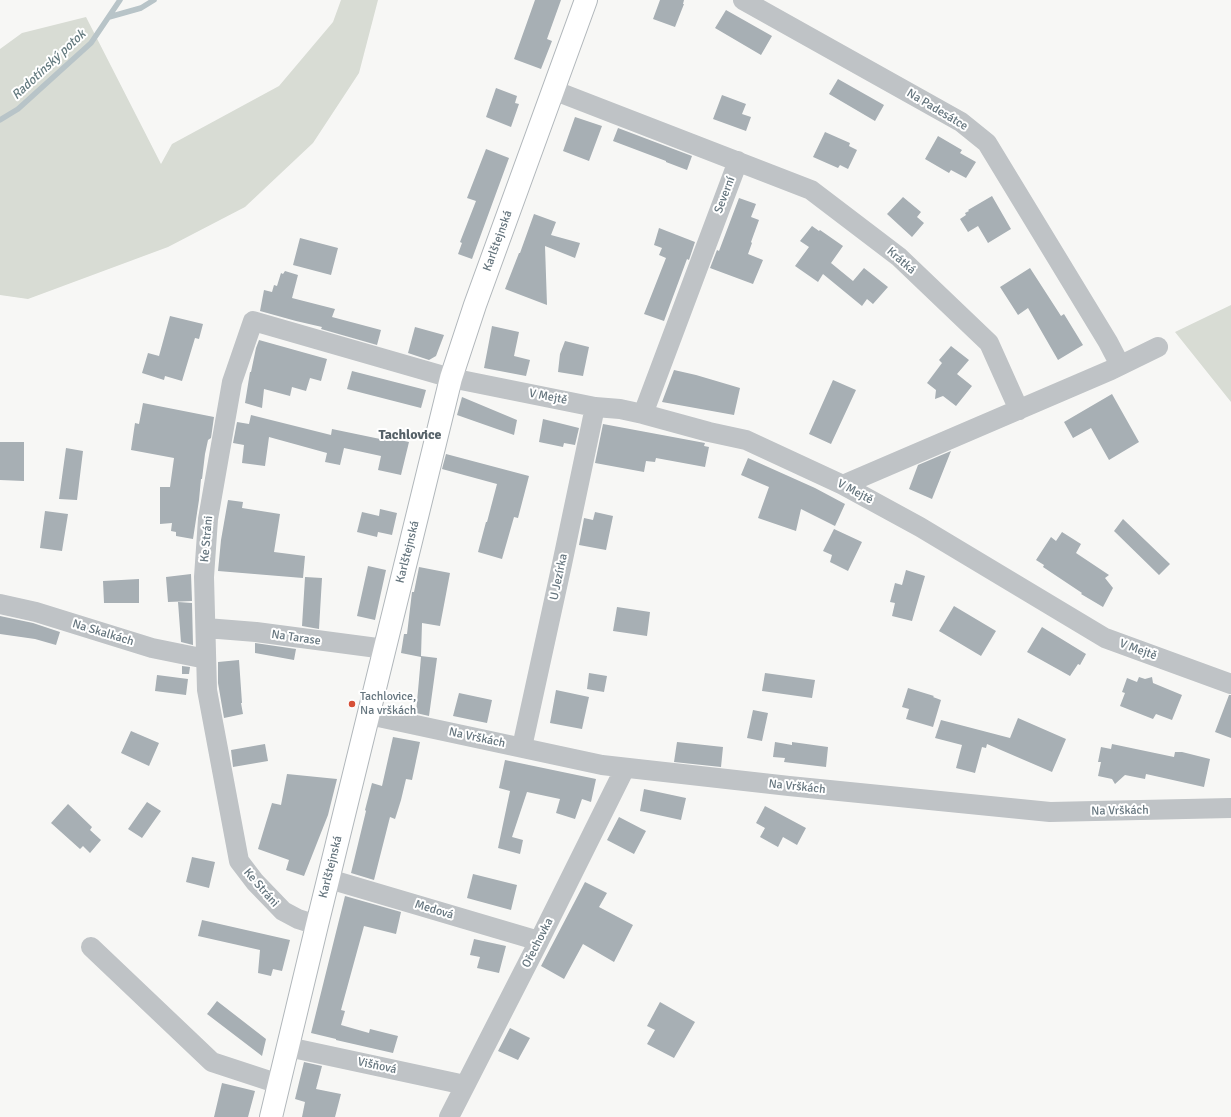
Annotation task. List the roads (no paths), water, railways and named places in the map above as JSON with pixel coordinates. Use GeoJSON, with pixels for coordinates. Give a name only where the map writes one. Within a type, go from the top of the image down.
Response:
{"type":"FeatureCollection","features":[{"type":"Feature","properties":{"kind":"main road","name":"Karlštejnská"},"geometry":{"type":"LineString","coordinates":[[271,1117],[451,378],[474,305],[586,0]]}},
{"type":"Feature","properties":{"kind":"street","name":"Na Padesátce"},"geometry":{"type":"LineString","coordinates":[[743,0],[961,122],[987,143],[1104,335],[1120,365]]}},
{"type":"Feature","properties":{"kind":"street","name":"Severní"},"geometry":{"type":"LineString","coordinates":[[553,90],[738,161],[643,414]]}},
{"type":"Feature","properties":{"kind":"street","name":"Krátká"},"geometry":{"type":"LineString","coordinates":[[738,161],[811,190],[899,257],[989,343],[1019,410]]}},
{"type":"Feature","properties":{"kind":"street","name":"Ke Stráni"},"geometry":{"type":"LineString","coordinates":[[317,925],[298,919],[282,911],[238,861],[207,690],[204,577],[208,519],[232,382],[253,321],[451,378]]}},
{"type":"Feature","properties":{"kind":"street"},"geometry":{"type":"LineString","coordinates":[[843,485],[1019,410],[1158,347]]}},
{"type":"Feature","properties":{"kind":"street","name":"V Mejtě"},"geometry":{"type":"LineString","coordinates":[[451,378],[595,407],[620,409],[746,440],[843,485],[920,527],[1105,638],[1231,684]]}},
{"type":"Feature","properties":{"kind":"street","name":"U Jezírka"},"geometry":{"type":"LineString","coordinates":[[522,747],[595,407]]}},
{"type":"Feature","properties":{"kind":"street","name":"Na Skalkách"},"geometry":{"type":"LineString","coordinates":[[0,604],[36,612],[152,648],[206,659]]}},
{"type":"Feature","properties":{"kind":"street","name":"Na Tarase"},"geometry":{"type":"LineString","coordinates":[[206,628],[256,632],[385,649]]}},
{"type":"Feature","properties":{"kind":"street","name":"Na Vrškách"},"geometry":{"type":"LineString","coordinates":[[369,715],[602,765],[625,768],[1050,812],[1231,808]]}},
{"type":"Feature","properties":{"kind":"street","name":"Ořechovka"},"geometry":{"type":"LineString","coordinates":[[449,1117],[625,768]]}},
{"type":"Feature","properties":{"kind":"street","name":"Medová"},"geometry":{"type":"LineString","coordinates":[[329,879],[539,941]]}},
{"type":"Feature","properties":{"kind":"street"},"geometry":{"type":"LineString","coordinates":[[92,947],[212,1062],[279,1084]]}},
{"type":"Feature","properties":{"kind":"street","name":"Višňová"},"geometry":{"type":"LineString","coordinates":[[288,1047],[465,1085]]}},
{"type":"Feature","properties":{"kind":"waterway","name":"Radotínský potok"},"geometry":{"type":"LineString","coordinates":[[0,120],[18,109],[91,43],[120,0]]}},
{"type":"Feature","properties":{"kind":"waterway"},"geometry":{"type":"LineString","coordinates":[[109,17],[141,8],[154,0]]}},
{"type":"Feature","properties":{"kind":"place","name":"Tachlovice, Na vrškách"},"geometry":{"type":"Point","coordinates":[352,704]}},
{"type":"Feature","properties":{"kind":"district","name":"Tachlovice"},"geometry":{"type":"Point","coordinates":[410,435]}}]}
